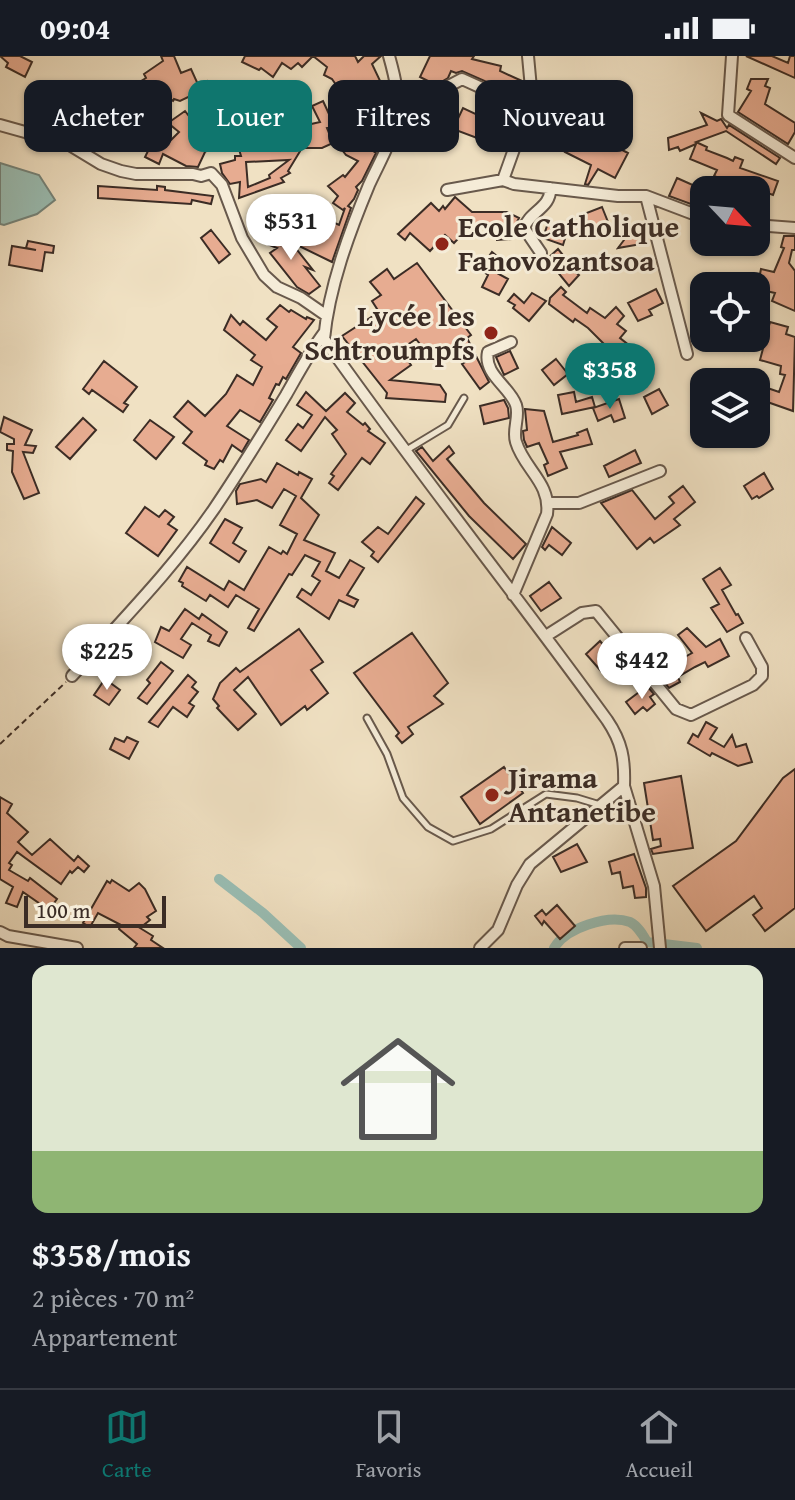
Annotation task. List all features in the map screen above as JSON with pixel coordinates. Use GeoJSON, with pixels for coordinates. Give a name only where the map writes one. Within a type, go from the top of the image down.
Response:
{"type":"FeatureCollection","features":[{"type":"Feature","properties":{"kind":"street"},"geometry":{"type":"LineString","coordinates":[[389,56],[395,81],[396,124],[344,252],[324,339],[546,636],[621,744],[625,761],[624,786],[654,886],[660,948]]}},
{"type":"Feature","properties":{"kind":"street"},"geometry":{"type":"LineString","coordinates":[[528,56],[530,80]]}},
{"type":"Feature","properties":{"kind":"street"},"geometry":{"type":"LineString","coordinates":[[732,56],[728,115],[795,158]]}},
{"type":"Feature","properties":{"kind":"street"},"geometry":{"type":"LineString","coordinates":[[0,125],[68,144],[101,164],[121,171],[201,176],[211,173],[222,185],[242,238],[264,275],[277,287],[301,298],[327,316]]}},
{"type":"Feature","properties":{"kind":"street"},"geometry":{"type":"LineString","coordinates":[[503,180],[513,152]]}},
{"type":"Feature","properties":{"kind":"street"},"geometry":{"type":"LineString","coordinates":[[447,190],[503,180],[514,184],[618,196],[646,196],[690,213]]}},
{"type":"Feature","properties":{"kind":"street"},"geometry":{"type":"LineString","coordinates":[[541,253],[524,228],[526,221],[547,202],[550,188]]}},
{"type":"Feature","properties":{"kind":"street"},"geometry":{"type":"LineString","coordinates":[[646,196],[687,354]]}},
{"type":"Feature","properties":{"kind":"street"},"geometry":{"type":"LineString","coordinates":[[770,226],[795,228]]}},
{"type":"Feature","properties":{"kind":"street"},"geometry":{"type":"LineString","coordinates":[[72,676],[145,599],[161,575],[188,546],[324,333]]}},
{"type":"Feature","properties":{"kind":"street"},"geometry":{"type":"LineString","coordinates":[[511,342],[488,352],[486,360],[517,406],[516,442],[538,476],[548,503],[547,514],[513,595]]}},
{"type":"Feature","properties":{"kind":"street"},"geometry":{"type":"LineString","coordinates":[[548,503],[579,503],[660,471]]}},
{"type":"Feature","properties":{"kind":"street"},"geometry":{"type":"LineString","coordinates":[[546,636],[582,613],[596,611],[676,709],[691,715],[753,685],[762,676],[762,667],[746,638]]}},
{"type":"Feature","properties":{"kind":"street"},"geometry":{"type":"LineString","coordinates":[[480,948],[498,930],[517,885],[530,864],[624,786]]}},
{"type":"Feature","properties":{"kind":"street"},"geometry":{"type":"LineString","coordinates":[[0,932],[77,948]]}},
{"type":"Feature","properties":{"kind":"street"},"geometry":{"type":"LineString","coordinates":[[625,948],[641,948]]}},
{"type":"Feature","properties":{"kind":"lane"},"geometry":{"type":"LineString","coordinates":[[405,451],[448,425],[464,398]]}},
{"type":"Feature","properties":{"kind":"lane"},"geometry":{"type":"LineString","coordinates":[[367,718],[387,754],[403,798],[428,827],[453,841],[491,829],[546,794],[600,805]]}},
{"type":"Feature","properties":{"kind":"path"},"geometry":{"type":"LineString","coordinates":[[0,744],[72,676]]}},
{"type":"Feature","properties":{"kind":"water"},"geometry":{"type":"Polygon","coordinates":[[[0,163],[39,175],[55,200],[37,214],[0,224],[0,163]]]}},
{"type":"Feature","properties":{"kind":"building"},"geometry":{"type":"Polygon","coordinates":[[[0,56],[20,56],[32,62],[25,77],[6,67],[8,63],[0,56]]]}},
{"type":"Feature","properties":{"kind":"building"},"geometry":{"type":"Polygon","coordinates":[[[161,56],[174,56],[181,73],[191,69],[196,80],[188,80],[188,97],[172,100],[172,80],[143,80],[146,78],[144,74],[163,61],[161,56]]]}},
{"type":"Feature","properties":{"kind":"building"},"geometry":{"type":"Polygon","coordinates":[[[245,56],[313,56],[302,67],[298,63],[291,69],[282,63],[273,77],[261,68],[259,70],[242,62],[245,56]]]}},
{"type":"Feature","properties":{"kind":"building"},"geometry":{"type":"Polygon","coordinates":[[[313,56],[355,56],[358,62],[364,56],[381,56],[372,64],[380,80],[333,80],[324,75],[327,67],[313,56]]]}},
{"type":"Feature","properties":{"kind":"building"},"geometry":{"type":"Polygon","coordinates":[[[430,56],[474,56],[472,59],[501,66],[500,71],[520,80],[482,80],[462,71],[451,71],[445,80],[420,77],[430,56]]]}},
{"type":"Feature","properties":{"kind":"building"},"geometry":{"type":"Polygon","coordinates":[[[746,56],[772,56],[788,63],[790,56],[795,56],[795,78],[746,56]]]}},
{"type":"Feature","properties":{"kind":"building"},"geometry":{"type":"Polygon","coordinates":[[[751,79],[768,79],[765,86],[770,88],[765,104],[795,123],[795,132],[788,144],[738,112],[751,91],[747,89],[751,79]]]}},
{"type":"Feature","properties":{"kind":"building"},"geometry":{"type":"Polygon","coordinates":[[[323,101],[328,112],[328,145],[312,148],[312,124],[320,122],[312,106],[323,101]]]}},
{"type":"Feature","properties":{"kind":"building"},"geometry":{"type":"Polygon","coordinates":[[[463,108],[475,114],[475,137],[459,131],[459,116],[463,108]]]}},
{"type":"Feature","properties":{"kind":"building"},"geometry":{"type":"Polygon","coordinates":[[[185,111],[188,115],[188,152],[205,152],[198,167],[186,166],[163,154],[159,164],[145,157],[148,152],[172,152],[172,139],[179,132],[172,126],[172,120],[185,111]]]}},
{"type":"Feature","properties":{"kind":"building"},"geometry":{"type":"Polygon","coordinates":[[[701,113],[717,121],[721,119],[727,128],[729,125],[780,158],[776,164],[726,131],[696,142],[707,147],[706,150],[733,161],[735,157],[743,160],[740,168],[763,176],[714,176],[717,170],[690,159],[696,144],[680,151],[678,147],[669,150],[668,138],[707,125],[701,113]]]}},
{"type":"Feature","properties":{"kind":"building"},"geometry":{"type":"Polygon","coordinates":[[[240,152],[300,152],[288,171],[290,173],[281,178],[284,182],[239,198],[240,182],[230,184],[220,164],[241,156],[240,152]],[[289,160],[246,162],[248,187],[270,178],[269,175],[289,160]]]}},
{"type":"Feature","properties":{"kind":"building"},"geometry":{"type":"Polygon","coordinates":[[[344,152],[376,153],[348,206],[351,208],[332,262],[295,244],[305,224],[303,216],[315,214],[339,225],[345,208],[343,210],[333,203],[338,196],[328,186],[343,175],[345,177],[358,161],[344,152]]]}},
{"type":"Feature","properties":{"kind":"building"},"geometry":{"type":"Polygon","coordinates":[[[565,152],[628,153],[615,178],[598,169],[588,185],[585,184],[591,165],[565,152]]]}},
{"type":"Feature","properties":{"kind":"building"},"geometry":{"type":"Polygon","coordinates":[[[677,178],[690,184],[690,204],[669,196],[677,178]]]}},
{"type":"Feature","properties":{"kind":"building"},"geometry":{"type":"Polygon","coordinates":[[[770,178],[778,181],[773,195],[770,194],[770,178]]]}},
{"type":"Feature","properties":{"kind":"building"},"geometry":{"type":"Polygon","coordinates":[[[98,186],[157,190],[157,186],[165,187],[165,190],[213,196],[211,204],[192,200],[191,204],[98,198],[98,186]]]}},
{"type":"Feature","properties":{"kind":"building"},"geometry":{"type":"Polygon","coordinates":[[[455,197],[472,212],[507,212],[519,218],[511,239],[497,240],[496,227],[468,228],[454,243],[445,235],[430,251],[410,233],[405,240],[398,234],[431,203],[439,211],[443,206],[445,209],[455,197]]]}},
{"type":"Feature","properties":{"kind":"building"},"geometry":{"type":"Polygon","coordinates":[[[602,207],[610,227],[583,237],[579,227],[588,223],[584,214],[602,207]]]}},
{"type":"Feature","properties":{"kind":"building"},"geometry":{"type":"Polygon","coordinates":[[[548,223],[568,229],[563,245],[543,238],[548,223]]]}},
{"type":"Feature","properties":{"kind":"building"},"geometry":{"type":"Polygon","coordinates":[[[644,223],[647,243],[618,248],[624,240],[623,234],[644,223]]]}},
{"type":"Feature","properties":{"kind":"building"},"geometry":{"type":"Polygon","coordinates":[[[268,227],[281,245],[287,240],[294,246],[313,270],[305,267],[320,286],[309,294],[297,287],[270,253],[277,248],[260,241],[260,233],[268,227]]]}},
{"type":"Feature","properties":{"kind":"building"},"geometry":{"type":"Polygon","coordinates":[[[211,230],[230,254],[219,263],[201,238],[211,230]]]}},
{"type":"Feature","properties":{"kind":"building"},"geometry":{"type":"Polygon","coordinates":[[[784,236],[795,236],[795,250],[792,250],[789,263],[795,271],[795,311],[772,301],[775,293],[770,292],[770,272],[760,272],[761,269],[774,272],[784,248],[781,247],[784,236]]]}},
{"type":"Feature","properties":{"kind":"building"},"geometry":{"type":"Polygon","coordinates":[[[28,241],[54,246],[53,253],[45,252],[42,271],[9,265],[12,246],[36,250],[26,248],[28,241]]]}},
{"type":"Feature","properties":{"kind":"building"},"geometry":{"type":"Polygon","coordinates":[[[558,249],[571,265],[569,267],[579,275],[569,286],[547,259],[558,249]]]}},
{"type":"Feature","properties":{"kind":"building"},"geometry":{"type":"Polygon","coordinates":[[[492,252],[503,261],[495,272],[508,279],[499,295],[482,287],[488,275],[480,269],[492,252]]]}},
{"type":"Feature","properties":{"kind":"building"},"geometry":{"type":"Polygon","coordinates":[[[417,263],[471,335],[467,338],[489,382],[480,389],[462,364],[467,361],[457,346],[435,363],[416,339],[400,350],[411,365],[390,380],[440,385],[446,394],[445,402],[386,398],[387,393],[342,336],[379,312],[372,301],[381,295],[370,282],[387,269],[394,279],[417,263]]]}},
{"type":"Feature","properties":{"kind":"building"},"geometry":{"type":"Polygon","coordinates":[[[561,287],[566,292],[563,295],[587,313],[590,308],[605,318],[616,307],[624,316],[617,324],[626,331],[620,338],[630,346],[619,359],[588,328],[575,319],[573,322],[549,304],[550,298],[561,287]]]}},
{"type":"Feature","properties":{"kind":"building"},"geometry":{"type":"Polygon","coordinates":[[[656,289],[663,303],[649,310],[652,315],[638,321],[628,303],[656,289]]]}},
{"type":"Feature","properties":{"kind":"building"},"geometry":{"type":"Polygon","coordinates":[[[532,293],[546,301],[529,321],[508,301],[514,294],[524,303],[532,293]]]}},
{"type":"Feature","properties":{"kind":"building"},"geometry":{"type":"Polygon","coordinates":[[[280,305],[289,312],[291,310],[314,320],[293,347],[301,353],[286,379],[283,377],[279,385],[276,384],[269,398],[273,400],[260,422],[240,410],[227,426],[249,440],[242,452],[232,445],[223,462],[220,460],[214,469],[205,465],[207,461],[183,443],[192,432],[174,417],[188,401],[205,416],[226,394],[237,375],[253,385],[262,367],[251,360],[255,355],[224,330],[231,315],[240,325],[243,321],[266,340],[277,327],[267,319],[280,305]]]}},
{"type":"Feature","properties":{"kind":"building"},"geometry":{"type":"Polygon","coordinates":[[[770,322],[788,327],[786,334],[795,337],[793,411],[770,403],[770,389],[779,392],[785,375],[780,374],[781,366],[760,360],[762,352],[770,352],[770,322]]]}},
{"type":"Feature","properties":{"kind":"building"},"geometry":{"type":"Polygon","coordinates":[[[510,351],[518,368],[504,375],[496,357],[510,351]]]}},
{"type":"Feature","properties":{"kind":"building"},"geometry":{"type":"Polygon","coordinates":[[[556,359],[568,374],[554,385],[542,370],[556,359]]]}},
{"type":"Feature","properties":{"kind":"building"},"geometry":{"type":"Polygon","coordinates":[[[104,361],[137,387],[124,403],[128,405],[123,412],[92,390],[89,394],[83,389],[104,361]]]}},
{"type":"Feature","properties":{"kind":"building"},"geometry":{"type":"Polygon","coordinates":[[[659,389],[668,405],[652,414],[644,397],[659,389]]]}},
{"type":"Feature","properties":{"kind":"building"},"geometry":{"type":"Polygon","coordinates":[[[306,392],[326,411],[345,393],[355,403],[347,412],[363,425],[365,423],[370,429],[368,431],[385,443],[370,464],[362,458],[338,490],[329,483],[334,476],[331,474],[346,454],[332,434],[337,430],[325,417],[301,451],[286,440],[298,424],[303,428],[312,415],[297,405],[306,392]]]}},
{"type":"Feature","properties":{"kind":"building"},"geometry":{"type":"Polygon","coordinates":[[[574,392],[576,402],[592,397],[595,407],[562,414],[558,395],[574,392]]]}},
{"type":"Feature","properties":{"kind":"building"},"geometry":{"type":"Polygon","coordinates":[[[619,399],[625,418],[614,422],[611,415],[598,421],[593,408],[619,399]]]}},
{"type":"Feature","properties":{"kind":"building"},"geometry":{"type":"Polygon","coordinates":[[[504,400],[509,418],[484,424],[480,406],[504,400]]]}},
{"type":"Feature","properties":{"kind":"building"},"geometry":{"type":"Polygon","coordinates":[[[525,409],[544,411],[553,442],[587,429],[592,444],[560,452],[567,468],[548,476],[544,465],[548,463],[539,443],[527,447],[524,440],[523,431],[527,430],[525,409]]]}},
{"type":"Feature","properties":{"kind":"building"},"geometry":{"type":"Polygon","coordinates":[[[4,417],[32,430],[25,445],[36,446],[33,453],[23,452],[39,493],[24,499],[12,472],[13,451],[7,450],[7,444],[14,444],[14,439],[0,432],[4,417]]]}},
{"type":"Feature","properties":{"kind":"building"},"geometry":{"type":"Polygon","coordinates":[[[83,418],[96,430],[70,459],[56,447],[83,418]]]}},
{"type":"Feature","properties":{"kind":"building"},"geometry":{"type":"Polygon","coordinates":[[[150,420],[174,437],[156,459],[134,440],[150,420]]]}},
{"type":"Feature","properties":{"kind":"building"},"geometry":{"type":"Polygon","coordinates":[[[449,446],[454,453],[447,459],[484,503],[526,544],[513,559],[469,516],[416,451],[422,447],[433,461],[449,446]]]}},
{"type":"Feature","properties":{"kind":"building"},"geometry":{"type":"Polygon","coordinates":[[[635,450],[641,463],[609,477],[604,466],[635,450]]]}},
{"type":"Feature","properties":{"kind":"building"},"geometry":{"type":"Polygon","coordinates":[[[277,463],[312,479],[301,498],[319,515],[304,540],[335,553],[326,571],[339,578],[350,560],[364,568],[347,595],[358,600],[354,607],[339,600],[329,619],[297,597],[302,589],[311,595],[320,581],[312,576],[320,562],[305,555],[292,575],[289,574],[254,631],[248,628],[259,609],[236,595],[228,607],[210,595],[206,601],[179,581],[187,567],[224,590],[229,581],[244,590],[269,547],[287,554],[297,534],[280,525],[296,496],[284,489],[272,508],[257,500],[237,504],[236,491],[240,484],[261,479],[266,482],[277,463]]]}},
{"type":"Feature","properties":{"kind":"building"},"geometry":{"type":"Polygon","coordinates":[[[764,473],[773,489],[752,499],[744,486],[764,473]]]}},
{"type":"Feature","properties":{"kind":"building"},"geometry":{"type":"Polygon","coordinates":[[[683,486],[695,502],[674,519],[680,525],[654,543],[650,538],[637,549],[601,503],[632,490],[655,519],[674,503],[669,497],[683,486]]]}},
{"type":"Feature","properties":{"kind":"building"},"geometry":{"type":"Polygon","coordinates":[[[416,497],[424,504],[378,562],[371,556],[374,552],[362,542],[378,527],[388,534],[416,497]]]}},
{"type":"Feature","properties":{"kind":"building"},"geometry":{"type":"Polygon","coordinates":[[[145,507],[159,517],[165,510],[174,517],[168,524],[177,530],[158,556],[126,533],[145,507]]]}},
{"type":"Feature","properties":{"kind":"building"},"geometry":{"type":"Polygon","coordinates":[[[225,519],[242,528],[233,543],[246,551],[239,562],[210,543],[225,519]]]}},
{"type":"Feature","properties":{"kind":"building"},"geometry":{"type":"Polygon","coordinates":[[[552,527],[571,543],[562,555],[549,545],[545,550],[542,547],[552,527]]]}},
{"type":"Feature","properties":{"kind":"building"},"geometry":{"type":"Polygon","coordinates":[[[720,568],[731,585],[722,590],[743,623],[727,632],[711,608],[719,604],[703,579],[720,568]]]}},
{"type":"Feature","properties":{"kind":"building"},"geometry":{"type":"Polygon","coordinates":[[[549,582],[561,598],[541,611],[530,596],[549,582]]]}},
{"type":"Feature","properties":{"kind":"building"},"geometry":{"type":"Polygon","coordinates":[[[185,609],[199,619],[202,614],[227,632],[219,646],[208,641],[211,635],[192,623],[181,639],[191,645],[183,658],[155,642],[161,627],[169,631],[185,609]]]}},
{"type":"Feature","properties":{"kind":"building"},"geometry":{"type":"Polygon","coordinates":[[[687,628],[706,647],[720,639],[729,656],[708,667],[705,662],[695,667],[678,677],[680,682],[669,688],[647,652],[662,642],[674,663],[692,653],[678,635],[687,628]]]}},
{"type":"Feature","properties":{"kind":"building"},"geometry":{"type":"Polygon","coordinates":[[[299,629],[323,662],[311,670],[328,693],[281,725],[248,677],[234,690],[256,714],[238,730],[217,708],[219,706],[213,699],[220,683],[236,668],[240,672],[299,629]]]}},
{"type":"Feature","properties":{"kind":"building"},"geometry":{"type":"Polygon","coordinates":[[[412,633],[448,683],[434,696],[443,704],[408,727],[413,734],[402,743],[396,736],[399,733],[354,673],[412,633]]]}},
{"type":"Feature","properties":{"kind":"building"},"geometry":{"type":"Polygon","coordinates":[[[600,641],[610,653],[613,650],[618,656],[601,671],[586,654],[600,641]]]}},
{"type":"Feature","properties":{"kind":"building"},"geometry":{"type":"Polygon","coordinates":[[[127,643],[141,655],[131,668],[128,665],[125,669],[113,660],[127,643]]]}},
{"type":"Feature","properties":{"kind":"building"},"geometry":{"type":"Polygon","coordinates":[[[161,662],[173,671],[147,704],[138,698],[161,662]]]}},
{"type":"Feature","properties":{"kind":"building"},"geometry":{"type":"Polygon","coordinates":[[[188,675],[196,682],[192,687],[198,692],[189,703],[194,706],[187,717],[173,707],[158,727],[149,722],[188,675]]]}},
{"type":"Feature","properties":{"kind":"building"},"geometry":{"type":"Polygon","coordinates":[[[105,679],[120,690],[109,705],[94,695],[105,679]]]}},
{"type":"Feature","properties":{"kind":"building"},"geometry":{"type":"Polygon","coordinates":[[[647,686],[654,694],[650,697],[655,704],[647,711],[643,707],[635,714],[626,702],[647,686]]]}},
{"type":"Feature","properties":{"kind":"building"},"geometry":{"type":"Polygon","coordinates":[[[706,722],[717,728],[710,739],[724,747],[732,735],[736,747],[746,744],[752,762],[738,766],[712,753],[710,756],[688,743],[693,734],[698,737],[706,722]]]}},
{"type":"Feature","properties":{"kind":"building"},"geometry":{"type":"Polygon","coordinates":[[[127,737],[138,742],[129,759],[110,749],[115,738],[124,742],[127,737]]]}},
{"type":"Feature","properties":{"kind":"building","name":"Jirama Antanetibe"},"geometry":{"type":"Polygon","coordinates":[[[504,767],[523,793],[480,824],[461,797],[504,767]]]}},
{"type":"Feature","properties":{"kind":"building"},"geometry":{"type":"Polygon","coordinates":[[[795,769],[795,908],[765,931],[753,915],[762,908],[754,896],[706,931],[673,886],[736,841],[783,778],[795,769]]]}},
{"type":"Feature","properties":{"kind":"building"},"geometry":{"type":"Polygon","coordinates":[[[681,776],[693,848],[653,854],[651,849],[661,846],[660,839],[653,840],[644,783],[681,776]]]}},
{"type":"Feature","properties":{"kind":"building"},"geometry":{"type":"Polygon","coordinates":[[[0,797],[12,804],[7,813],[28,832],[18,842],[32,855],[50,839],[74,861],[78,856],[89,866],[84,872],[78,867],[72,873],[70,871],[61,884],[17,852],[9,863],[12,865],[9,870],[28,881],[30,878],[57,899],[49,910],[23,892],[17,907],[6,903],[13,887],[0,879],[0,797]]]}},
{"type":"Feature","properties":{"kind":"building"},"geometry":{"type":"Polygon","coordinates":[[[577,844],[587,862],[561,872],[553,857],[577,844]]]}},
{"type":"Feature","properties":{"kind":"building"},"geometry":{"type":"Polygon","coordinates":[[[634,854],[646,888],[646,897],[635,898],[633,886],[623,888],[620,872],[612,874],[609,862],[634,854]]]}},
{"type":"Feature","properties":{"kind":"building"},"geometry":{"type":"Polygon","coordinates":[[[112,880],[129,891],[139,883],[145,889],[156,911],[147,917],[150,920],[140,928],[153,936],[151,940],[163,948],[134,948],[137,944],[119,929],[121,925],[98,913],[90,927],[83,923],[107,881],[110,883],[112,880]]]}},
{"type":"Feature","properties":{"kind":"building"},"geometry":{"type":"Polygon","coordinates":[[[557,905],[575,926],[560,939],[544,921],[542,925],[535,916],[542,910],[546,915],[557,905]]]}},
{"type":"Feature","properties":{"kind":"waterway"},"geometry":{"type":"LineString","coordinates":[[219,879],[301,948]]}},
{"type":"Feature","properties":{"kind":"waterway"},"geometry":{"type":"LineString","coordinates":[[554,948],[568,934],[588,924],[611,920],[630,922],[647,942],[697,948]]}},
{"type":"Feature","properties":{"kind":"place","name":"Ecole Catholique Fanovozantsoa"},"geometry":{"type":"Point","coordinates":[442,244]}},
{"type":"Feature","properties":{"kind":"place","name":"Lycée les Schtroumpfs"},"geometry":{"type":"Point","coordinates":[491,333]}},
{"type":"Feature","properties":{"kind":"place","name":"Jirama Antanetibe"},"geometry":{"type":"Point","coordinates":[492,795]}}]}
